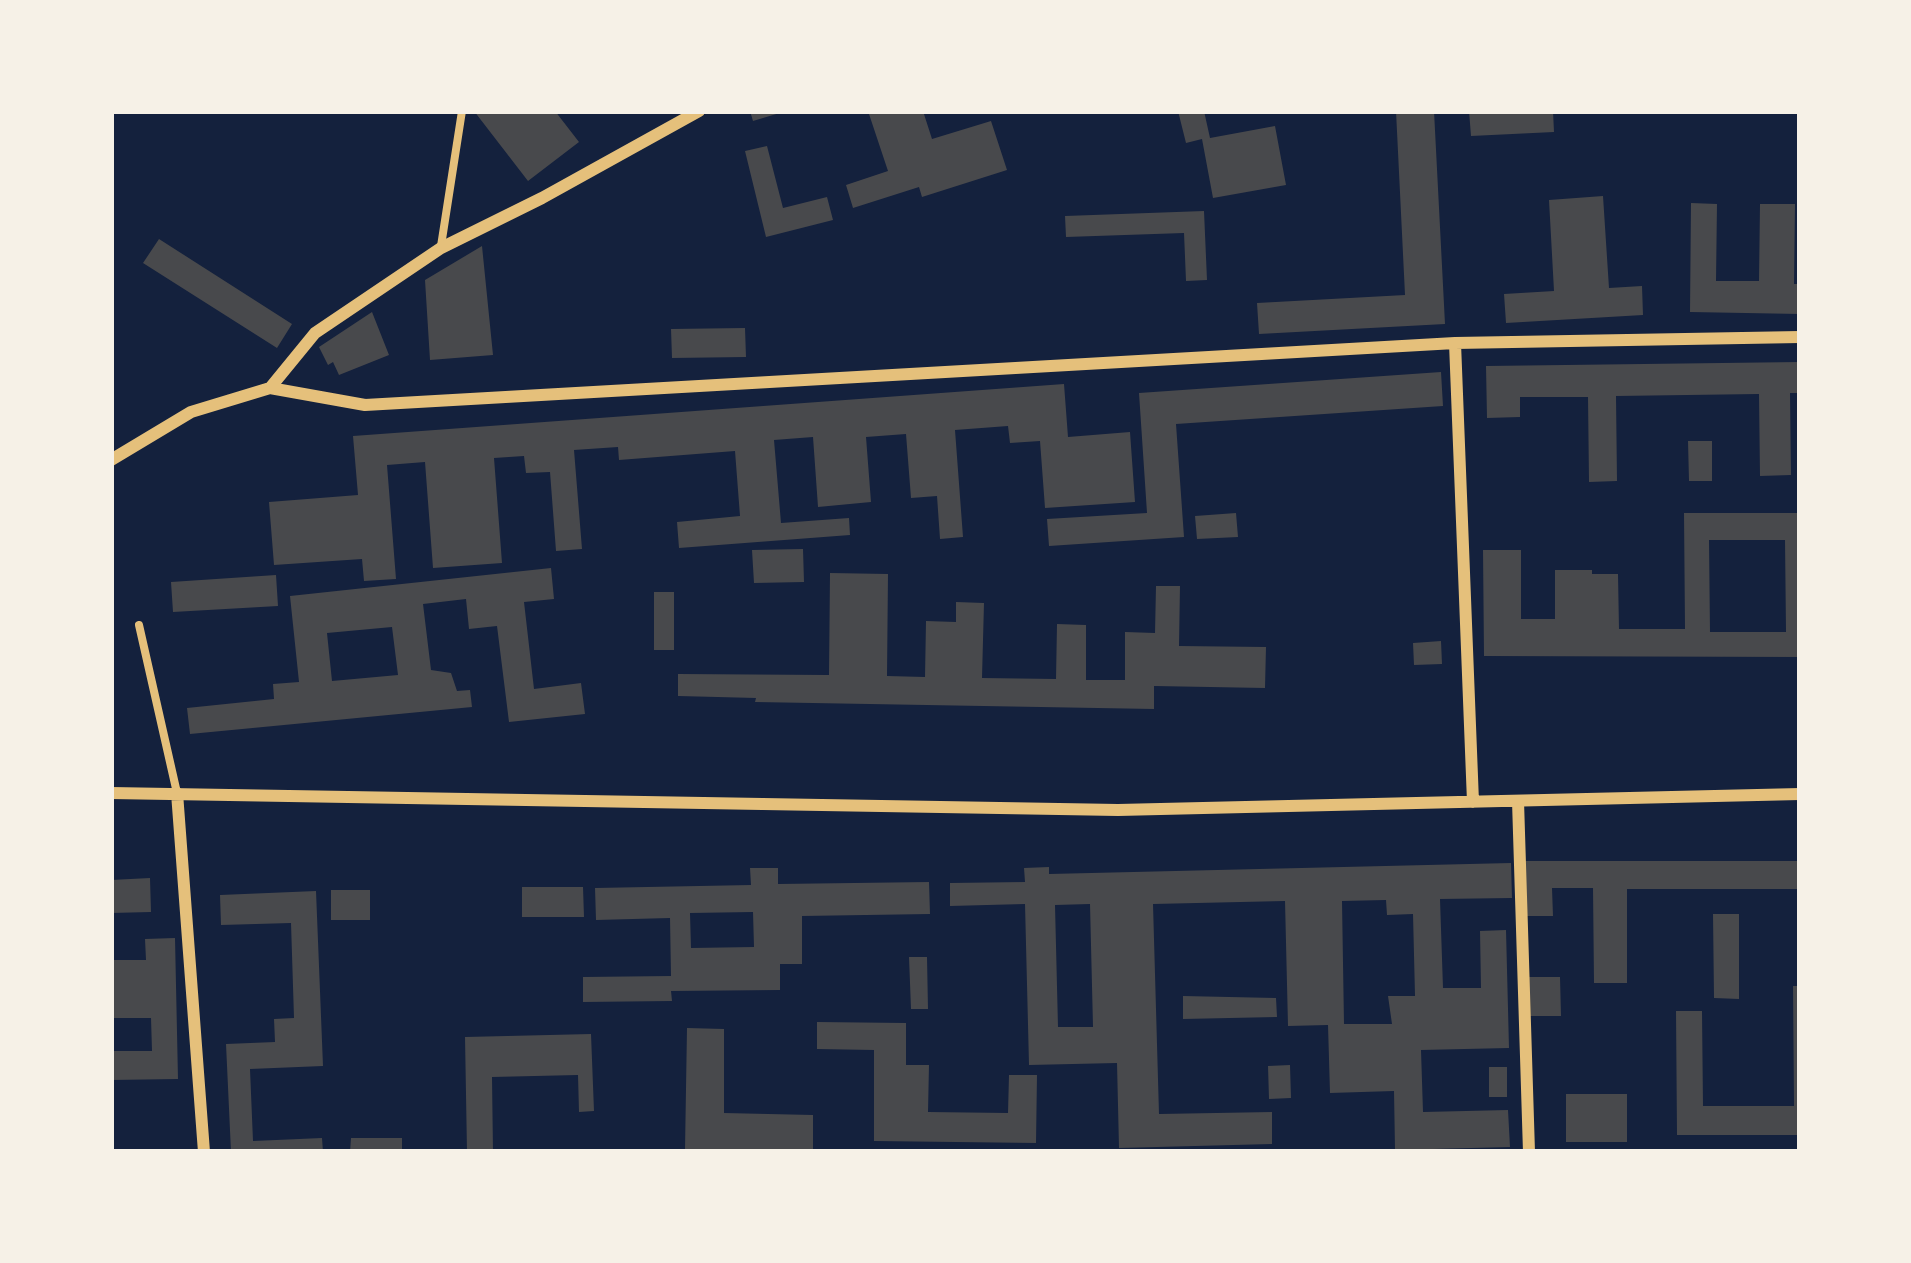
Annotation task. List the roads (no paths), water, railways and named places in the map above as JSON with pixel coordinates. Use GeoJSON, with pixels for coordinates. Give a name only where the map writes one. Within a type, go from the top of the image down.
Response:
{"type":"FeatureCollection","features":[{"type":"Feature","properties":{"kind":"street"},"geometry":{"type":"LineString","coordinates":[[270,388],[315,333],[441,248],[699,111]]}},
{"type":"Feature","properties":{"kind":"street"},"geometry":{"type":"LineString","coordinates":[[111,460],[191,412],[270,388],[365,405],[1455,343],[1800,337]]}},
{"type":"Feature","properties":{"kind":"street"},"geometry":{"type":"LineString","coordinates":[[1455,343],[1473,802]]}},
{"type":"Feature","properties":{"kind":"street"},"geometry":{"type":"LineString","coordinates":[[177,793],[204,1152]]}},
{"type":"Feature","properties":{"kind":"street"},"geometry":{"type":"LineString","coordinates":[[111,794],[1118,810],[1800,794]]}},
{"type":"Feature","properties":{"kind":"street"},"geometry":{"type":"LineString","coordinates":[[1518,801],[1529,1152]]}},
{"type":"Feature","properties":{"kind":"lane"},"geometry":{"type":"LineString","coordinates":[[441,248],[462,111]]}},
{"type":"Feature","properties":{"kind":"lane"},"geometry":{"type":"LineString","coordinates":[[139,625],[177,793]]}}]}
